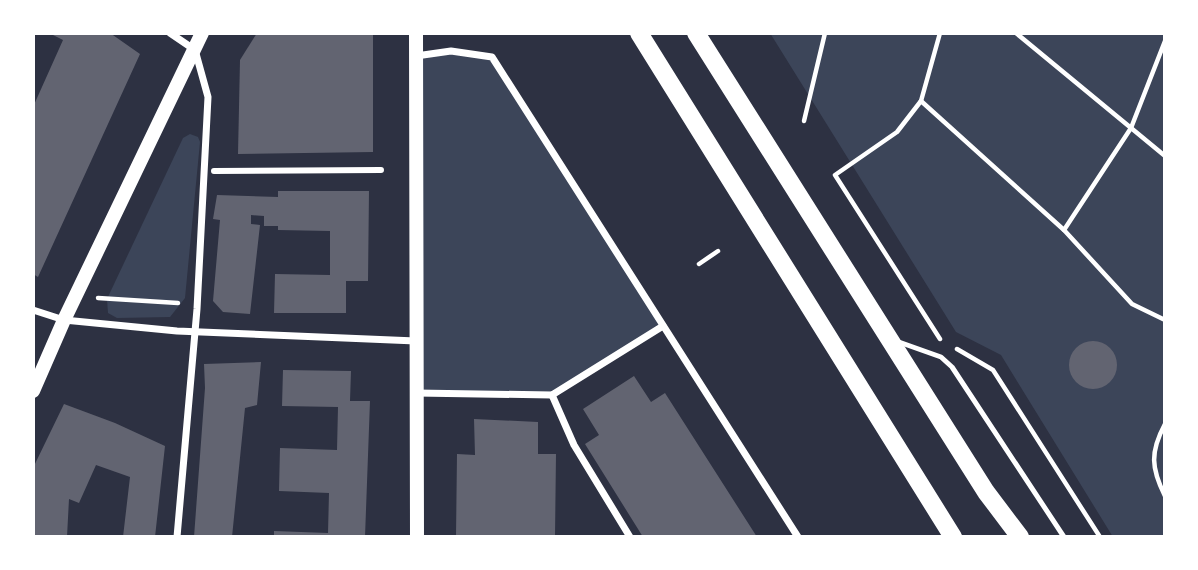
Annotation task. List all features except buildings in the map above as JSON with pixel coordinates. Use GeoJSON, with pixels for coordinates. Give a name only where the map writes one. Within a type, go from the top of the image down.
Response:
{"type":"FeatureCollection","features":[{"type":"Feature","properties":{"kind":"main road"},"geometry":{"type":"LineString","coordinates":[[33,391],[64,320],[202,33]]}},
{"type":"Feature","properties":{"kind":"main road"},"geometry":{"type":"LineString","coordinates":[[416,33],[417,537]]}},
{"type":"Feature","properties":{"kind":"main road"},"geometry":{"type":"LineString","coordinates":[[639,33],[953,537]]}},
{"type":"Feature","properties":{"kind":"main road"},"geometry":{"type":"LineString","coordinates":[[696,33],[986,492],[1020,537]]}},
{"type":"Feature","properties":{"kind":"street"},"geometry":{"type":"LineString","coordinates":[[170,33],[195,50],[208,97],[195,332],[177,537]]}},
{"type":"Feature","properties":{"kind":"street"},"geometry":{"type":"LineString","coordinates":[[416,56],[452,51],[492,57],[798,537]]}},
{"type":"Feature","properties":{"kind":"street"},"geometry":{"type":"LineString","coordinates":[[214,171],[381,170]]}},
{"type":"Feature","properties":{"kind":"street"},"geometry":{"type":"LineString","coordinates":[[33,310],[64,320],[195,332],[415,341]]}},
{"type":"Feature","properties":{"kind":"street"},"geometry":{"type":"LineString","coordinates":[[415,393],[552,395],[663,326]]}},
{"type":"Feature","properties":{"kind":"street"},"geometry":{"type":"LineString","coordinates":[[552,395],[574,445],[630,537]]}},
{"type":"Feature","properties":{"kind":"street"},"geometry":{"type":"LineString","coordinates":[[986,492],[1009,537]]}},
{"type":"Feature","properties":{"kind":"lane"},"geometry":{"type":"LineString","coordinates":[[891,339],[941,357],[952,367],[1064,537]]}},
{"type":"Feature","properties":{"kind":"path"},"geometry":{"type":"LineString","coordinates":[[804,121],[825,33]]}},
{"type":"Feature","properties":{"kind":"path"},"geometry":{"type":"LineString","coordinates":[[940,33],[921,101],[897,132],[835,175],[939,339],[993,370],[1100,537]]}},
{"type":"Feature","properties":{"kind":"path"},"geometry":{"type":"LineString","coordinates":[[1016,33],[1165,156]]}},
{"type":"Feature","properties":{"kind":"path"},"geometry":{"type":"LineString","coordinates":[[1064,230],[1131,128],[1165,41]]}},
{"type":"Feature","properties":{"kind":"path"},"geometry":{"type":"LineString","coordinates":[[921,101],[1064,230],[1132,304],[1165,320]]}},
{"type":"Feature","properties":{"kind":"path"},"geometry":{"type":"LineString","coordinates":[[699,264],[718,251]]}},
{"type":"Feature","properties":{"kind":"path"},"geometry":{"type":"LineString","coordinates":[[98,298],[178,303]]}},
{"type":"Feature","properties":{"kind":"path"},"geometry":{"type":"LineString","coordinates":[[1165,424],[1155,443],[1151,460],[1165,496]]}},
{"type":"Feature","properties":{"kind":"shaded area"},"geometry":{"type":"Polygon","coordinates":[[[770,33],[1165,33],[1165,537],[1113,537],[1001,355],[956,332],[770,33]]]}},
{"type":"Feature","properties":{"kind":"shaded area"},"geometry":{"type":"Polygon","coordinates":[[[451,51],[492,57],[663,326],[552,395],[415,393],[416,56],[451,51]]]}},
{"type":"Feature","properties":{"kind":"shaded area"},"geometry":{"type":"Polygon","coordinates":[[[190,134],[198,137],[200,142],[185,298],[170,317],[117,318],[108,313],[107,299],[183,138],[190,134]]]}}]}
